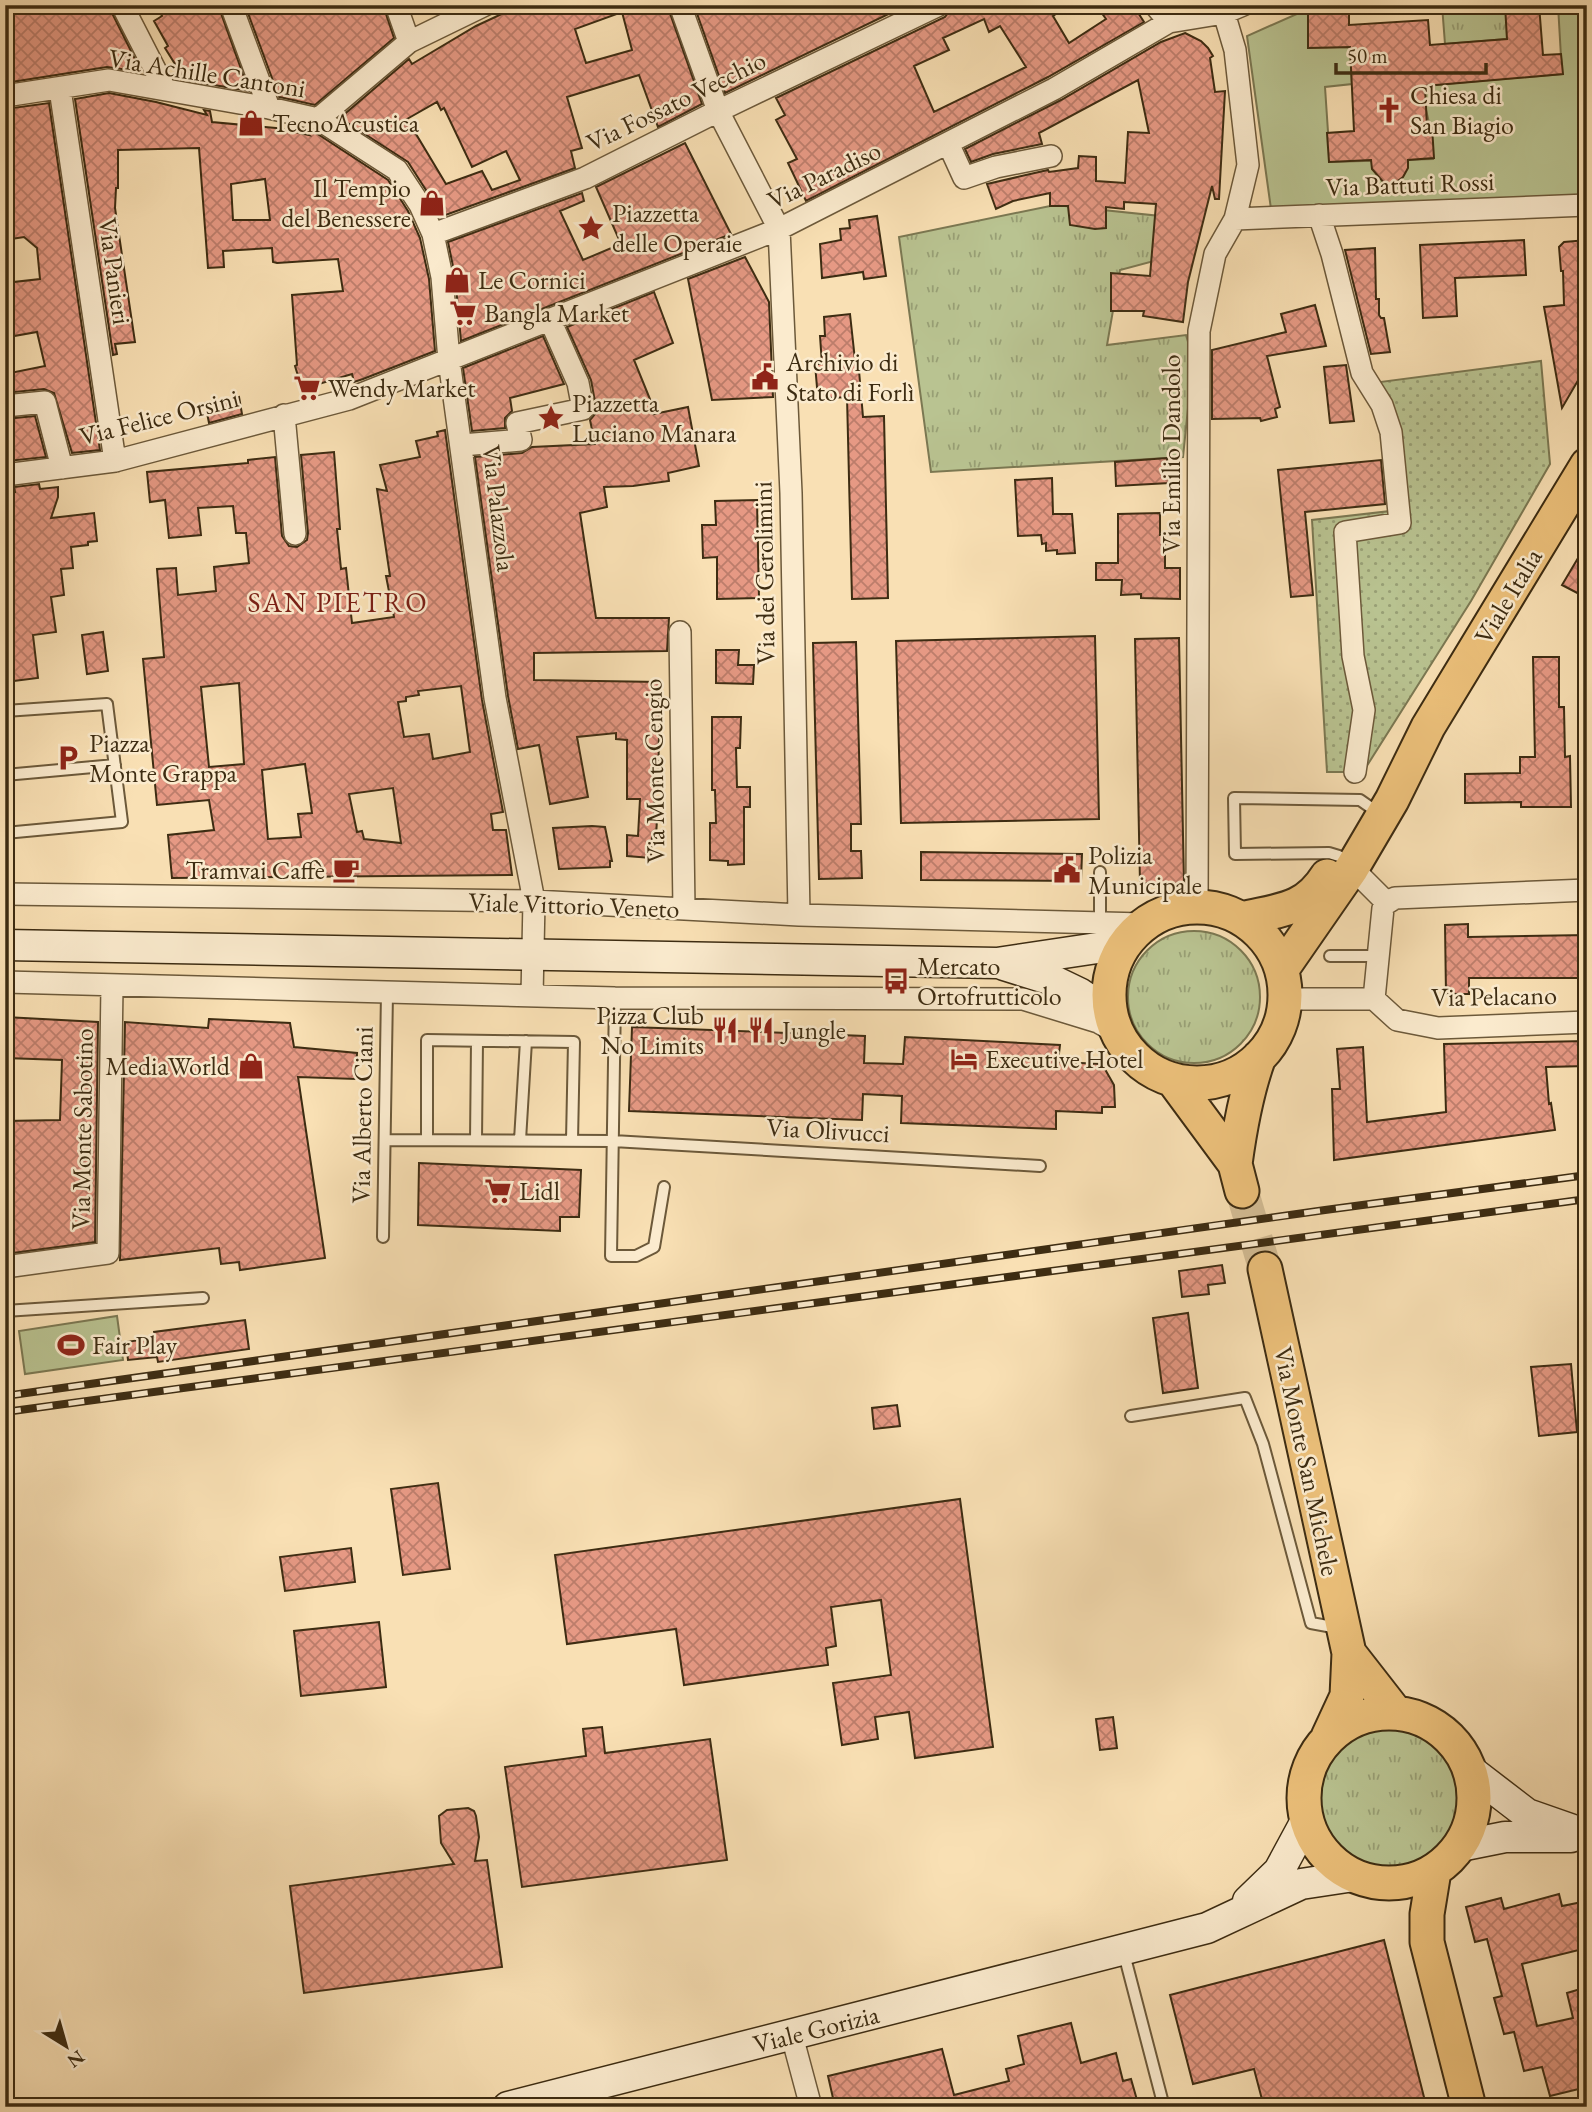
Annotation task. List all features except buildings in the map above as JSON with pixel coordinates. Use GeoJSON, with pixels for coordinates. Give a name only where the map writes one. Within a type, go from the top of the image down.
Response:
{"type":"FeatureCollection","features":[{"type":"Feature","properties":{"kind":"main road","name":"Viale Italia"},"geometry":{"type":"LineString","coordinates":[[1283,984],[1345,862],[1587,465]]}},
{"type":"Feature","properties":{"kind":"main road","name":"Viale Italia"},"geometry":{"type":"LineString","coordinates":[[1242,919],[1297,906],[1318,891],[1345,862]]}},
{"type":"Feature","properties":{"kind":"main road"},"geometry":{"type":"LineString","coordinates":[[1197,906],[1221,910],[1242,919],[1259,932],[1273,949],[1283,984],[1282,1021],[1273,1040],[1259,1057],[1241,1072],[1219,1081],[1196,1084],[1172,1080],[1149,1070],[1130,1054],[1113,1023],[1108,989],[1123,931],[1169,911],[1197,906]]}},
{"type":"Feature","properties":{"kind":"main road","name":"Viale Vittorio Veneto"},"geometry":{"type":"LineString","coordinates":[[5,944],[997,963],[1123,931]]}},
{"type":"Feature","properties":{"kind":"main road","name":"Viale Vittorio Veneto"},"geometry":{"type":"LineString","coordinates":[[997,963],[1079,993],[1113,1023]]}},
{"type":"Feature","properties":{"kind":"main road"},"geometry":{"type":"LineString","coordinates":[[1172,1080],[1238,1178],[1243,1112],[1259,1057]]}},
{"type":"Feature","properties":{"kind":"main road","name":"Via Monte San Michele"},"geometry":{"type":"LineString","coordinates":[[1265,1269],[1347,1641],[1347,1696],[1328,1737]]}},
{"type":"Feature","properties":{"kind":"main road","name":"Via Monte San Michele"},"geometry":{"type":"LineString","coordinates":[[1347,1641],[1395,1712]]}},
{"type":"Feature","properties":{"kind":"main road"},"geometry":{"type":"LineString","coordinates":[[1368,1880],[1409,1881],[1434,1871],[1460,1846],[1471,1822],[1475,1796],[1471,1771],[1459,1748],[1441,1729],[1418,1717],[1395,1712],[1371,1714],[1348,1722],[1328,1737],[1309,1767],[1303,1794],[1306,1821],[1316,1844],[1333,1863],[1368,1880],[1427,1942]]}},
{"type":"Feature","properties":{"kind":"main road"},"geometry":{"type":"LineString","coordinates":[[1471,1771],[1527,1814],[1587,1836]]}},
{"type":"Feature","properties":{"kind":"main road","name":"Viale Gorizia"},"geometry":{"type":"LineString","coordinates":[[1230,1918],[1279,1871],[1306,1821]]}},
{"type":"Feature","properties":{"kind":"main road"},"geometry":{"type":"LineString","coordinates":[[1460,1846],[1505,1837],[1587,1836]]}},
{"type":"Feature","properties":{"kind":"main road"},"geometry":{"type":"LineString","coordinates":[[1434,1871],[1427,1914],[1427,1942],[1469,2107]]}},
{"type":"Feature","properties":{"kind":"main road","name":"Viale Gorizia"},"geometry":{"type":"LineString","coordinates":[[526,2105],[1207,1928],[1301,1884],[1368,1880]]}},
{"type":"Feature","properties":{"kind":"street"},"geometry":{"type":"LineString","coordinates":[[122,5],[165,89]]}},
{"type":"Feature","properties":{"kind":"street"},"geometry":{"type":"LineString","coordinates":[[231,5],[269,108]]}},
{"type":"Feature","properties":{"kind":"street"},"geometry":{"type":"LineString","coordinates":[[396,5],[409,42]]}},
{"type":"Feature","properties":{"kind":"street"},"geometry":{"type":"LineString","coordinates":[[318,119],[409,42],[485,5]]}},
{"type":"Feature","properties":{"kind":"street"},"geometry":{"type":"LineString","coordinates":[[680,5],[718,111],[779,229]]}},
{"type":"Feature","properties":{"kind":"street","name":"Via Fossato Vecchio"},"geometry":{"type":"LineString","coordinates":[[433,234],[585,178],[913,10],[940,5]]}},
{"type":"Feature","properties":{"kind":"street"},"geometry":{"type":"LineString","coordinates":[[1154,5],[1169,22],[1233,9]]}},
{"type":"Feature","properties":{"kind":"street","name":"Via Emilio Dandolo"},"geometry":{"type":"LineString","coordinates":[[1197,906],[1199,331],[1215,254],[1236,219],[1248,165],[1233,9]]}},
{"type":"Feature","properties":{"kind":"street","name":"Via Paradiso"},"geometry":{"type":"LineString","coordinates":[[449,360],[779,229],[1054,89],[1169,22]]}},
{"type":"Feature","properties":{"kind":"street","name":"Via Achille Cantoni"},"geometry":{"type":"LineString","coordinates":[[5,96],[109,80],[318,119]]}},
{"type":"Feature","properties":{"kind":"street","name":"Via Panieri"},"geometry":{"type":"LineString","coordinates":[[60,89],[115,461]]}},
{"type":"Feature","properties":{"kind":"street","name":"Via Palazzola"},"geometry":{"type":"LineString","coordinates":[[318,119],[397,170],[420,205],[433,234],[442,277],[449,360],[463,445],[495,698],[534,901],[532,996]]}},
{"type":"Feature","properties":{"kind":"street"},"geometry":{"type":"LineString","coordinates":[[948,144],[964,178],[996,167],[1051,156]]}},
{"type":"Feature","properties":{"kind":"street","name":"Via Battuti Rossi"},"geometry":{"type":"LineString","coordinates":[[1236,219],[1587,205]]}},
{"type":"Feature","properties":{"kind":"street"},"geometry":{"type":"LineString","coordinates":[[1319,215],[1363,373],[1382,405],[1391,432],[1400,523],[1345,532],[1353,656],[1364,710],[1355,772]]}},
{"type":"Feature","properties":{"kind":"street","name":"Via dei Gerolimini"},"geometry":{"type":"LineString","coordinates":[[779,229],[791,493],[799,915]]}},
{"type":"Feature","properties":{"kind":"street"},"geometry":{"type":"LineString","coordinates":[[463,445],[521,440],[517,423],[583,409],[578,383],[550,320]]}},
{"type":"Feature","properties":{"kind":"street","name":"Via Felice Orsini"},"geometry":{"type":"LineString","coordinates":[[5,475],[115,461],[349,399],[449,360]]}},
{"type":"Feature","properties":{"kind":"street"},"geometry":{"type":"LineString","coordinates":[[5,406],[45,402],[62,468]]}},
{"type":"Feature","properties":{"kind":"street"},"geometry":{"type":"LineString","coordinates":[[284,415],[295,534]]}},
{"type":"Feature","properties":{"kind":"street","name":"Via Monte Cengio"},"geometry":{"type":"LineString","coordinates":[[680,632],[684,909]]}},
{"type":"Feature","properties":{"kind":"street"},"geometry":{"type":"LineString","coordinates":[[1345,862],[1387,903]]}},
{"type":"Feature","properties":{"kind":"street"},"geometry":{"type":"LineString","coordinates":[[1283,984],[1374,999],[1383,908],[1395,898],[1587,890]]}},
{"type":"Feature","properties":{"kind":"street","name":"Viale Vittorio Veneto"},"geometry":{"type":"LineString","coordinates":[[5,894],[534,901],[1123,931]]}},
{"type":"Feature","properties":{"kind":"street"},"geometry":{"type":"LineString","coordinates":[[5,982],[615,998],[1023,999],[1098,1022],[1113,1023]]}},
{"type":"Feature","properties":{"kind":"street","name":"Via Monte Sabotino"},"geometry":{"type":"LineString","coordinates":[[5,1267],[108,1253],[112,986]]}},
{"type":"Feature","properties":{"kind":"street","name":"Via Pelacano"},"geometry":{"type":"LineString","coordinates":[[1374,999],[1397,1020],[1438,1028],[1587,1022]]}},
{"type":"Feature","properties":{"kind":"street"},"geometry":{"type":"LineString","coordinates":[[792,2036],[811,2107]]}},
{"type":"Feature","properties":{"kind":"lane"},"geometry":{"type":"LineString","coordinates":[[5,711],[107,704],[122,822],[5,833]]}},
{"type":"Feature","properties":{"kind":"lane"},"geometry":{"type":"LineString","coordinates":[[5,775],[115,765]]}},
{"type":"Feature","properties":{"kind":"lane"},"geometry":{"type":"LineString","coordinates":[[1345,862],[1329,853],[1235,854],[1234,798],[1360,800],[1376,811]]}},
{"type":"Feature","properties":{"kind":"lane"},"geometry":{"type":"LineString","coordinates":[[1100,872],[1123,931]]}},
{"type":"Feature","properties":{"kind":"lane"},"geometry":{"type":"LineString","coordinates":[[1329,956],[1380,956]]}},
{"type":"Feature","properties":{"kind":"lane","name":"Via Alberto Ciani"},"geometry":{"type":"LineString","coordinates":[[383,1237],[387,992]]}},
{"type":"Feature","properties":{"kind":"lane"},"geometry":{"type":"LineString","coordinates":[[615,998],[611,1256],[636,1256],[654,1247],[664,1187]]}},
{"type":"Feature","properties":{"kind":"lane"},"geometry":{"type":"LineString","coordinates":[[427,1140],[426,1040],[574,1042],[572,1140]]}},
{"type":"Feature","properties":{"kind":"lane"},"geometry":{"type":"LineString","coordinates":[[477,1041],[477,1140]]}},
{"type":"Feature","properties":{"kind":"lane"},"geometry":{"type":"LineString","coordinates":[[520,1140],[526,1041]]}},
{"type":"Feature","properties":{"kind":"lane","name":"Via Olivucci"},"geometry":{"type":"LineString","coordinates":[[384,1140],[613,1141],[1040,1166]]}},
{"type":"Feature","properties":{"kind":"lane"},"geometry":{"type":"LineString","coordinates":[[5,1311],[203,1298]]}},
{"type":"Feature","properties":{"kind":"lane"},"geometry":{"type":"LineString","coordinates":[[1131,1416],[1245,1398],[1263,1444],[1311,1623],[1347,1641]]}},
{"type":"Feature","properties":{"kind":"lane"},"geometry":{"type":"LineString","coordinates":[[1123,1950],[1164,2107]]}},
{"type":"Feature","properties":{"kind":"green space"},"geometry":{"type":"Polygon","coordinates":[[[1442,5],[1506,5],[1507,39],[1445,44],[1442,5]]]}},
{"type":"Feature","properties":{"kind":"green space"},"geometry":{"type":"Polygon","coordinates":[[[1558,5],[1587,5],[1587,200],[1271,209],[1247,36],[1308,9],[1309,48],[1350,47],[1352,84],[1325,87],[1330,162],[1433,159],[1431,131],[1421,86],[1562,74],[1558,5]]]}},
{"type":"Feature","properties":{"kind":"green space"},"geometry":{"type":"Polygon","coordinates":[[[1055,205],[1160,216],[1154,261],[1120,270],[1107,345],[1186,335],[1193,359],[1183,457],[931,472],[899,237],[1055,205]]]}},
{"type":"Feature","properties":{"kind":"green space"},"geometry":{"type":"Polygon","coordinates":[[[1541,361],[1550,464],[1471,601],[1363,772],[1327,772],[1312,520],[1390,511],[1380,382],[1541,361]]]}},
{"type":"Feature","properties":{"kind":"green space"},"geometry":{"type":"Polygon","coordinates":[[[1194,931],[1219,936],[1241,950],[1255,972],[1260,997],[1255,1022],[1241,1044],[1219,1058],[1194,1063],[1169,1058],[1147,1044],[1133,1022],[1128,997],[1133,972],[1147,950],[1169,936],[1194,931]]]}},
{"type":"Feature","properties":{"kind":"green space","name":"Fair Play"},"geometry":{"type":"Polygon","coordinates":[[[117,1316],[123,1360],[25,1374],[19,1331],[117,1316]]]}},
{"type":"Feature","properties":{"kind":"green space"},"geometry":{"type":"Polygon","coordinates":[[[1389,1725],[1417,1731],[1440,1747],[1456,1770],[1462,1798],[1456,1826],[1440,1849],[1417,1865],[1389,1871],[1361,1865],[1338,1849],[1322,1826],[1316,1798],[1322,1770],[1338,1747],[1361,1731],[1389,1725]]]}},
{"type":"Feature","properties":{"kind":"tunnel"},"geometry":{"type":"LineString","coordinates":[[1242,1191],[1265,1269]]}},
{"type":"Feature","properties":{"kind":"railway"},"geometry":{"type":"LineString","coordinates":[[5,1396],[1587,1175]]}},
{"type":"Feature","properties":{"kind":"railway"},"geometry":{"type":"LineString","coordinates":[[5,1412],[1587,1199]]}},
{"type":"Feature","properties":{"kind":"place","name":"Chiesa di San Biagio"},"geometry":{"type":"Point","coordinates":[1389,110]}},
{"type":"Feature","properties":{"kind":"place","name":"TecnoAcustica"},"geometry":{"type":"Point","coordinates":[251,123]}},
{"type":"Feature","properties":{"kind":"place","name":"Il Tempio del Benessere"},"geometry":{"type":"Point","coordinates":[432,203]}},
{"type":"Feature","properties":{"kind":"place","name":"Piazzetta delle Operaie"},"geometry":{"type":"Point","coordinates":[591,228]}},
{"type":"Feature","properties":{"kind":"place","name":"Le Cornici"},"geometry":{"type":"Point","coordinates":[457,280]}},
{"type":"Feature","properties":{"kind":"place","name":"Bangla Market"},"geometry":{"type":"Point","coordinates":[463,313]}},
{"type":"Feature","properties":{"kind":"place","name":"Archivio di Stato di Forlì"},"geometry":{"type":"Point","coordinates":[765,377]}},
{"type":"Feature","properties":{"kind":"place","name":"Wendy Market"},"geometry":{"type":"Point","coordinates":[307,388]}},
{"type":"Feature","properties":{"kind":"place","name":"Piazzetta Luciano Manara"},"geometry":{"type":"Point","coordinates":[551,418]}},
{"type":"Feature","properties":{"kind":"place","name":"Piazza Monte Grappa"},"geometry":{"type":"Point","coordinates":[68,758]}},
{"type":"Feature","properties":{"kind":"place","name":"Tramvai Caffè"},"geometry":{"type":"Point","coordinates":[346,870]}},
{"type":"Feature","properties":{"kind":"place","name":"Polizia Municipale"},"geometry":{"type":"Point","coordinates":[1067,870]}},
{"type":"Feature","properties":{"kind":"place","name":"Mercato Ortofrutticolo"},"geometry":{"type":"Point","coordinates":[896,981]}},
{"type":"Feature","properties":{"kind":"place","name":"Pizza Club No Limits"},"geometry":{"type":"Point","coordinates":[725,1030]}},
{"type":"Feature","properties":{"kind":"place","name":"Jungle"},"geometry":{"type":"Point","coordinates":[761,1030]}},
{"type":"Feature","properties":{"kind":"place","name":"Executive Hotel"},"geometry":{"type":"Point","coordinates":[964,1059]}},
{"type":"Feature","properties":{"kind":"place","name":"MediaWorld"},"geometry":{"type":"Point","coordinates":[251,1066]}},
{"type":"Feature","properties":{"kind":"place","name":"Lidl"},"geometry":{"type":"Point","coordinates":[498,1191]}},
{"type":"Feature","properties":{"kind":"place","name":"Fair Play"},"geometry":{"type":"Point","coordinates":[71,1345]}},
{"type":"Feature","properties":{"kind":"district","name":"SAN PIETRO"},"geometry":{"type":"Point","coordinates":[338,602]}}]}
